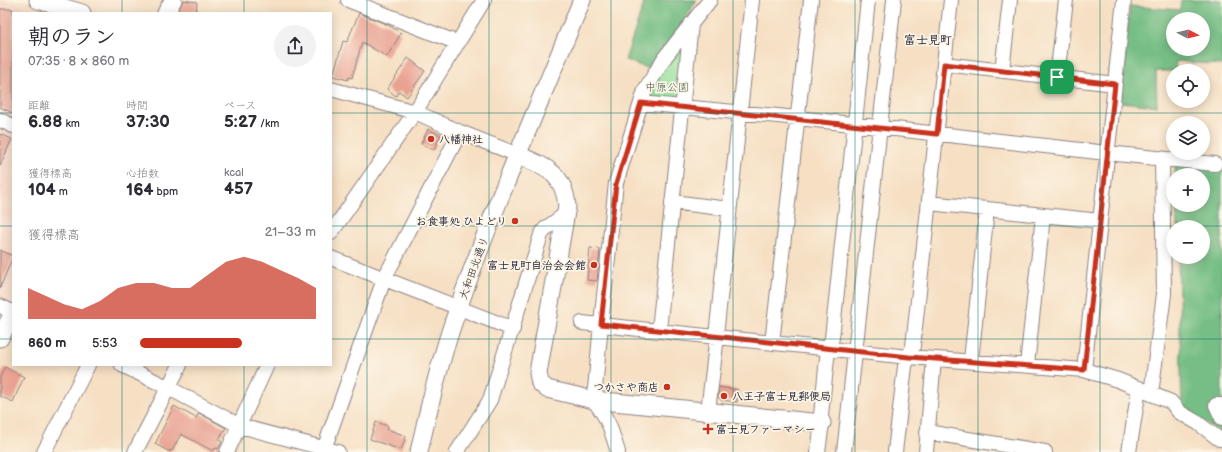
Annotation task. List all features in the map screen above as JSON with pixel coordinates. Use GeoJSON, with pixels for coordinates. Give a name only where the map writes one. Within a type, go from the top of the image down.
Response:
{"type":"FeatureCollection","features":[{"type":"Feature","properties":{"kind":"street"},"geometry":{"type":"LineString","coordinates":[[38,0],[79,12]]}},
{"type":"Feature","properties":{"kind":"street"},"geometry":{"type":"LineString","coordinates":[[167,12],[173,0]]}},
{"type":"Feature","properties":{"kind":"street"},"geometry":{"type":"LineString","coordinates":[[348,0],[458,43]]}},
{"type":"Feature","properties":{"kind":"street"},"geometry":{"type":"LineString","coordinates":[[332,232],[415,112],[484,0]]}},
{"type":"Feature","properties":{"kind":"street","name":"大和田北通り"},"geometry":{"type":"LineString","coordinates":[[419,452],[433,389],[480,249],[582,0]]}},
{"type":"Feature","properties":{"kind":"street"},"geometry":{"type":"LineString","coordinates":[[618,452],[610,427],[594,400],[616,184],[645,90],[665,57],[710,0]]}},
{"type":"Feature","properties":{"kind":"street"},"geometry":{"type":"LineString","coordinates":[[708,411],[752,0]]}},
{"type":"Feature","properties":{"kind":"street"},"geometry":{"type":"LineString","coordinates":[[772,343],[811,0]]}},
{"type":"Feature","properties":{"kind":"street"},"geometry":{"type":"LineString","coordinates":[[818,452],[828,349],[832,338],[868,0]]}},
{"type":"Feature","properties":{"kind":"street"},"geometry":{"type":"LineString","coordinates":[[844,452],[894,0]]}},
{"type":"Feature","properties":{"kind":"street"},"geometry":{"type":"LineString","coordinates":[[895,452],[905,366],[913,346],[951,0]]}},
{"type":"Feature","properties":{"kind":"street"},"geometry":{"type":"LineString","coordinates":[[1002,71],[1010,0]]}},
{"type":"Feature","properties":{"kind":"street"},"geometry":{"type":"LineString","coordinates":[[1057,77],[1066,0]]}},
{"type":"Feature","properties":{"kind":"street"},"geometry":{"type":"LineString","coordinates":[[1084,370],[1124,0]]}},
{"type":"Feature","properties":{"kind":"street"},"geometry":{"type":"LineString","coordinates":[[659,330],[691,24]]}},
{"type":"Feature","properties":{"kind":"street"},"geometry":{"type":"LineString","coordinates":[[944,64],[1115,84]]}},
{"type":"Feature","properties":{"kind":"street"},"geometry":{"type":"LineString","coordinates":[[332,89],[415,112],[460,132],[536,162],[552,171],[558,178],[566,193],[567,214],[554,274],[538,373],[540,383],[547,389],[594,400],[822,423]]}},
{"type":"Feature","properties":{"kind":"street"},"geometry":{"type":"LineString","coordinates":[[641,103],[798,118],[1216,164]]}},
{"type":"Feature","properties":{"kind":"street"},"geometry":{"type":"LineString","coordinates":[[0,120],[12,126]]}},
{"type":"Feature","properties":{"kind":"street"},"geometry":{"type":"LineString","coordinates":[[324,450],[384,279],[460,132]]}},
{"type":"Feature","properties":{"kind":"street"},"geometry":{"type":"LineString","coordinates":[[1129,452],[1145,391],[1164,294],[1162,158]]}},
{"type":"Feature","properties":{"kind":"street"},"geometry":{"type":"LineString","coordinates":[[672,202],[729,209]]}},
{"type":"Feature","properties":{"kind":"street"},"geometry":{"type":"LineString","coordinates":[[929,202],[986,210],[1100,222]]}},
{"type":"Feature","properties":{"kind":"street"},"geometry":{"type":"LineString","coordinates":[[971,360],[986,210]]}},
{"type":"Feature","properties":{"kind":"street"},"geometry":{"type":"LineString","coordinates":[[457,452],[490,400],[541,235],[545,229],[567,214]]}},
{"type":"Feature","properties":{"kind":"street"},"geometry":{"type":"LineString","coordinates":[[1027,365],[1043,216]]}},
{"type":"Feature","properties":{"kind":"street"},"geometry":{"type":"LineString","coordinates":[[332,258],[513,329]]}},
{"type":"Feature","properties":{"kind":"street"},"geometry":{"type":"LineString","coordinates":[[0,306],[12,312]]}},
{"type":"Feature","properties":{"kind":"street"},"geometry":{"type":"LineString","coordinates":[[0,338],[12,314]]}},
{"type":"Feature","properties":{"kind":"street"},"geometry":{"type":"LineString","coordinates":[[582,323],[716,336],[855,352],[1084,370],[1118,380],[1171,402],[1179,412],[1198,423],[1219,439],[1222,438]]}},
{"type":"Feature","properties":{"kind":"street"},"geometry":{"type":"LineString","coordinates":[[926,452],[934,358]]}},
{"type":"Feature","properties":{"kind":"street"},"geometry":{"type":"LineString","coordinates":[[44,452],[87,366]]}},
{"type":"Feature","properties":{"kind":"street"},"geometry":{"type":"LineString","coordinates":[[124,366],[240,426],[324,450],[338,452]]}},
{"type":"Feature","properties":{"kind":"street"},"geometry":{"type":"LineString","coordinates":[[135,452],[180,366]]}},
{"type":"Feature","properties":{"kind":"street"},"geometry":{"type":"LineString","coordinates":[[227,452],[267,366]]}},
{"type":"Feature","properties":{"kind":"street"},"geometry":{"type":"LineString","coordinates":[[1222,405],[1216,405],[1222,418]]}},
{"type":"Feature","properties":{"kind":"street"},"geometry":{"type":"LineString","coordinates":[[928,432],[1045,452]]}},
{"type":"Feature","properties":{"kind":"shaded area"},"geometry":{"type":"Polygon","coordinates":[[[0,0],[41,12],[12,12],[12,303],[0,297],[0,0]]]}},
{"type":"Feature","properties":{"kind":"green space"},"geometry":{"type":"Polygon","coordinates":[[[645,0],[697,0],[652,70],[625,60],[645,0]]]}},
{"type":"Feature","properties":{"kind":"green space"},"geometry":{"type":"Polygon","coordinates":[[[1181,0],[1222,0],[1222,65],[1176,61],[1176,64],[1166,64],[1166,71],[1156,71],[1157,106],[1121,102],[1130,6],[1180,10],[1181,0]]]}},
{"type":"Feature","properties":{"kind":"green space","name":"中原公園"},"geometry":{"type":"Polygon","coordinates":[[[691,24],[683,106],[641,103],[691,24]]]}},
{"type":"Feature","properties":{"kind":"green space"},"geometry":{"type":"Polygon","coordinates":[[[1175,166],[1222,167],[1222,433],[1182,408],[1178,264],[1210,264],[1210,220],[1177,220],[1176,212],[1210,212],[1210,168],[1175,168],[1175,166]]]}},
{"type":"Feature","properties":{"kind":"building"},"geometry":{"type":"Polygon","coordinates":[[[183,0],[197,2],[196,12],[177,12],[183,0]]]}},
{"type":"Feature","properties":{"kind":"building"},"geometry":{"type":"Polygon","coordinates":[[[0,9],[13,9],[12,113],[0,107],[0,9]]]}},
{"type":"Feature","properties":{"kind":"building"},"geometry":{"type":"Polygon","coordinates":[[[359,13],[388,25],[401,33],[387,57],[362,42],[352,78],[349,77],[348,80],[333,76],[343,41],[347,42],[359,13]]]}},
{"type":"Feature","properties":{"kind":"building"},"geometry":{"type":"Polygon","coordinates":[[[408,58],[425,71],[407,97],[399,91],[396,96],[387,89],[408,58]]]}},
{"type":"Feature","properties":{"kind":"building","name":"八幡神社"},"geometry":{"type":"Polygon","coordinates":[[[428,129],[441,135],[434,150],[421,144],[428,129]]]}},
{"type":"Feature","properties":{"kind":"building"},"geometry":{"type":"Polygon","coordinates":[[[0,134],[12,139],[0,166],[0,134]]]}},
{"type":"Feature","properties":{"kind":"building","name":"富士見町自治会会館"},"geometry":{"type":"Polygon","coordinates":[[[590,248],[600,249],[597,281],[587,280],[590,248]]]}},
{"type":"Feature","properties":{"kind":"building"},"geometry":{"type":"Polygon","coordinates":[[[0,250],[12,256],[12,258],[0,288],[0,250]]]}},
{"type":"Feature","properties":{"kind":"building"},"geometry":{"type":"Polygon","coordinates":[[[5,367],[24,377],[13,402],[0,396],[0,377],[5,367]]]}},
{"type":"Feature","properties":{"kind":"building"},"geometry":{"type":"Polygon","coordinates":[[[719,387],[738,390],[737,402],[721,400],[718,397],[719,387]]]}},
{"type":"Feature","properties":{"kind":"building"},"geometry":{"type":"Polygon","coordinates":[[[174,406],[196,418],[199,413],[226,428],[219,440],[222,442],[218,449],[215,448],[213,451],[181,434],[170,452],[155,444],[174,406]]]}},
{"type":"Feature","properties":{"kind":"building"},"geometry":{"type":"Polygon","coordinates":[[[376,422],[388,426],[387,429],[406,436],[401,450],[370,439],[376,422]]]}},
{"type":"Feature","properties":{"kind":"place","name":"八幡神社"},"geometry":{"type":"Point","coordinates":[431,139]}},
{"type":"Feature","properties":{"kind":"place","name":"お食事処 ひよどり"},"geometry":{"type":"Point","coordinates":[515,221]}},
{"type":"Feature","properties":{"kind":"place","name":"富士見町自治会会館"},"geometry":{"type":"Point","coordinates":[594,265]}},
{"type":"Feature","properties":{"kind":"place","name":"つかさや商店"},"geometry":{"type":"Point","coordinates":[667,387]}},
{"type":"Feature","properties":{"kind":"place","name":"八王子富士見郵便局"},"geometry":{"type":"Point","coordinates":[724,396]}},
{"type":"Feature","properties":{"kind":"place","name":"富士見ファーマシー"},"geometry":{"type":"Point","coordinates":[708,429]}},
{"type":"Feature","properties":{"kind":"district","name":"富士見町"},"geometry":{"type":"Point","coordinates":[928,40]}},
{"type":"Feature","properties":{"kind":"route"},"geometry":{"type":"LineString","coordinates":[[944,64],[1057,77],[1115,84],[1084,370],[971,360],[909,357],[601,324],[616,184],[641,103],[798,118],[937,134],[944,64]]}}]}
